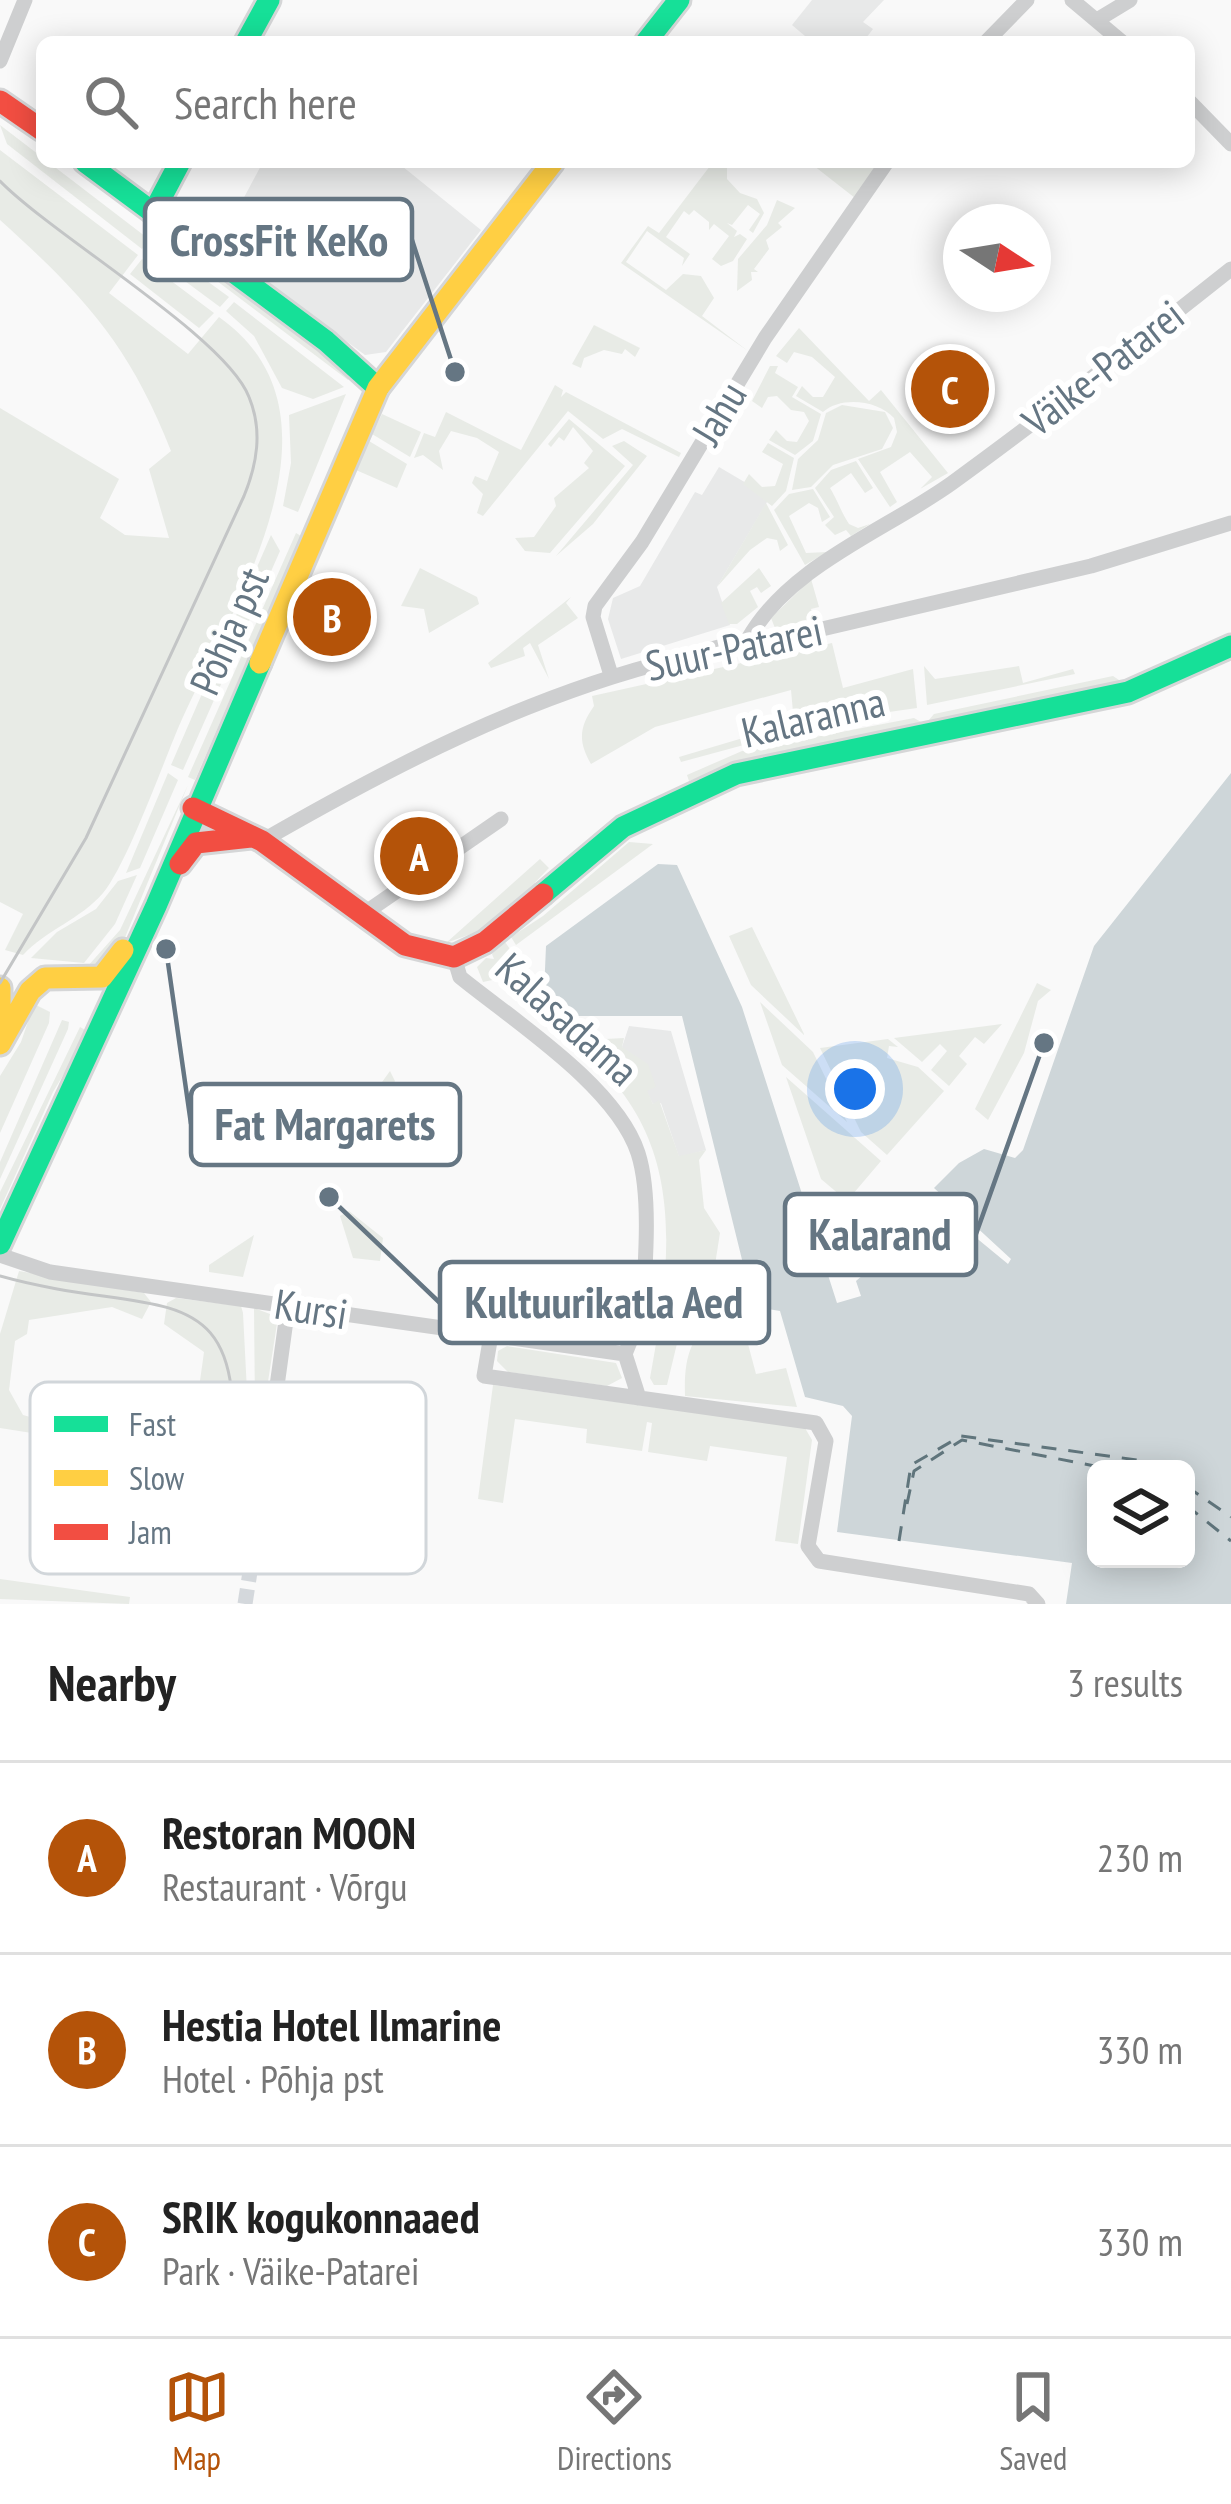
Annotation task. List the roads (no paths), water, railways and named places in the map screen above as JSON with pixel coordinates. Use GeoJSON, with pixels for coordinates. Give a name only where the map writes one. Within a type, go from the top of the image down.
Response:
{"type":"FeatureCollection","features":[{"type":"Feature","properties":{"kind":"main road"},"geometry":{"type":"LineString","coordinates":[[249,36],[269,0]]}},
{"type":"Feature","properties":{"kind":"main road"},"geometry":{"type":"LineString","coordinates":[[651,36],[679,0]]}},
{"type":"Feature","properties":{"kind":"main road"},"geometry":{"type":"LineString","coordinates":[[0,101],[36,126]]}},
{"type":"Feature","properties":{"kind":"main road"},"geometry":{"type":"LineString","coordinates":[[93,168],[326,341],[378,388]]}},
{"type":"Feature","properties":{"kind":"main road"},"geometry":{"type":"LineString","coordinates":[[153,213],[177,168]]}},
{"type":"Feature","properties":{"kind":"main road","name":"Põhja pst"},"geometry":{"type":"LineString","coordinates":[[0,1244],[156,906],[193,808],[378,388],[548,168]]}},
{"type":"Feature","properties":{"kind":"main road","name":"Kalaranna"},"geometry":{"type":"LineString","coordinates":[[454,957],[485,942],[610,836],[681,796],[796,758],[1128,692],[1231,646]]}},
{"type":"Feature","properties":{"kind":"main road"},"geometry":{"type":"LineString","coordinates":[[0,1044],[36,984],[49,977],[85,984],[109,974],[182,812],[193,808]]}},
{"type":"Feature","properties":{"kind":"main road","name":"Kalasadama"},"geometry":{"type":"LineString","coordinates":[[193,808],[258,838],[405,945],[454,957]]}},
{"type":"Feature","properties":{"kind":"main road"},"geometry":{"type":"LineString","coordinates":[[156,906],[196,843],[258,838]]}},
{"type":"Feature","properties":{"kind":"main road"},"geometry":{"type":"LineString","coordinates":[[0,988],[0,1025]]}},
{"type":"Feature","properties":{"kind":"street"},"geometry":{"type":"LineString","coordinates":[[0,61],[25,0]]}},
{"type":"Feature","properties":{"kind":"street"},"geometry":{"type":"LineString","coordinates":[[992,36],[1027,0]]}},
{"type":"Feature","properties":{"kind":"street"},"geometry":{"type":"LineString","coordinates":[[1072,0],[1115,36]]}},
{"type":"Feature","properties":{"kind":"street"},"geometry":{"type":"LineString","coordinates":[[1097,20],[1130,0]]}},
{"type":"Feature","properties":{"kind":"street"},"geometry":{"type":"LineString","coordinates":[[1195,107],[1229,138]]}},
{"type":"Feature","properties":{"kind":"street","name":"Jahu"},"geometry":{"type":"LineString","coordinates":[[611,675],[592,617],[595,606],[642,542],[773,325],[883,168]]}},
{"type":"Feature","properties":{"kind":"street","name":"Väike-Patarei"},"geometry":{"type":"LineString","coordinates":[[748,638],[761,616],[807,575],[947,486],[1231,269]]}},
{"type":"Feature","properties":{"kind":"street","name":"Suur-Patarei"},"geometry":{"type":"LineString","coordinates":[[258,838],[436,745],[611,675],[748,638],[775,640],[950,602],[1231,523]]}},
{"type":"Feature","properties":{"kind":"street"},"geometry":{"type":"LineString","coordinates":[[362,915],[501,819]]}},
{"type":"Feature","properties":{"kind":"street","name":"Kalasadama"},"geometry":{"type":"LineString","coordinates":[[454,957],[460,977],[597,1091],[622,1121],[638,1153],[647,1213],[645,1280],[625,1354]]}},
{"type":"Feature","properties":{"kind":"street","name":"Kursi"},"geometry":{"type":"LineString","coordinates":[[0,1255],[50,1272],[625,1354]]}},
{"type":"Feature","properties":{"kind":"street"},"geometry":{"type":"LineString","coordinates":[[278,1382],[288,1306]]}},
{"type":"Feature","properties":{"kind":"street"},"geometry":{"type":"LineString","coordinates":[[490,1335],[484,1376],[817,1423],[826,1441],[808,1546],[819,1562],[1029,1594],[1038,1604]]}},
{"type":"Feature","properties":{"kind":"street"},"geometry":{"type":"LineString","coordinates":[[625,1354],[639,1397]]}},
{"type":"Feature","properties":{"kind":"tunnel"},"geometry":{"type":"LineString","coordinates":[[245,1604],[250,1574]]}},
{"type":"Feature","properties":{"kind":"tram line"},"geometry":{"type":"LineString","coordinates":[[0,181],[208,346],[249,397],[257,435],[244,496],[86,838],[0,983]]}},
{"type":"Feature","properties":{"kind":"tram line"},"geometry":{"type":"LineString","coordinates":[[0,1276],[186,1314],[211,1334],[227,1366],[229,1382]]}},
{"type":"Feature","properties":{"kind":"place","name":"CrossFit KeKo"},"geometry":{"type":"Point","coordinates":[455,372]}},
{"type":"Feature","properties":{"kind":"place","name":"SRIK kogukonnaaed"},"geometry":{"type":"Point","coordinates":[950,389]}},
{"type":"Feature","properties":{"kind":"place","name":"Hestia Hotel Ilmarine"},"geometry":{"type":"Point","coordinates":[332,617]}},
{"type":"Feature","properties":{"kind":"place","name":"Restoran MOON"},"geometry":{"type":"Point","coordinates":[419,856]}},
{"type":"Feature","properties":{"kind":"place","name":"Fat Margarets"},"geometry":{"type":"Point","coordinates":[166,949]}},
{"type":"Feature","properties":{"kind":"place","name":"Kalarand"},"geometry":{"type":"Point","coordinates":[1044,1043]}},
{"type":"Feature","properties":{"kind":"place","name":"Kultuurikatla Aed"},"geometry":{"type":"Point","coordinates":[329,1197]}}]}
